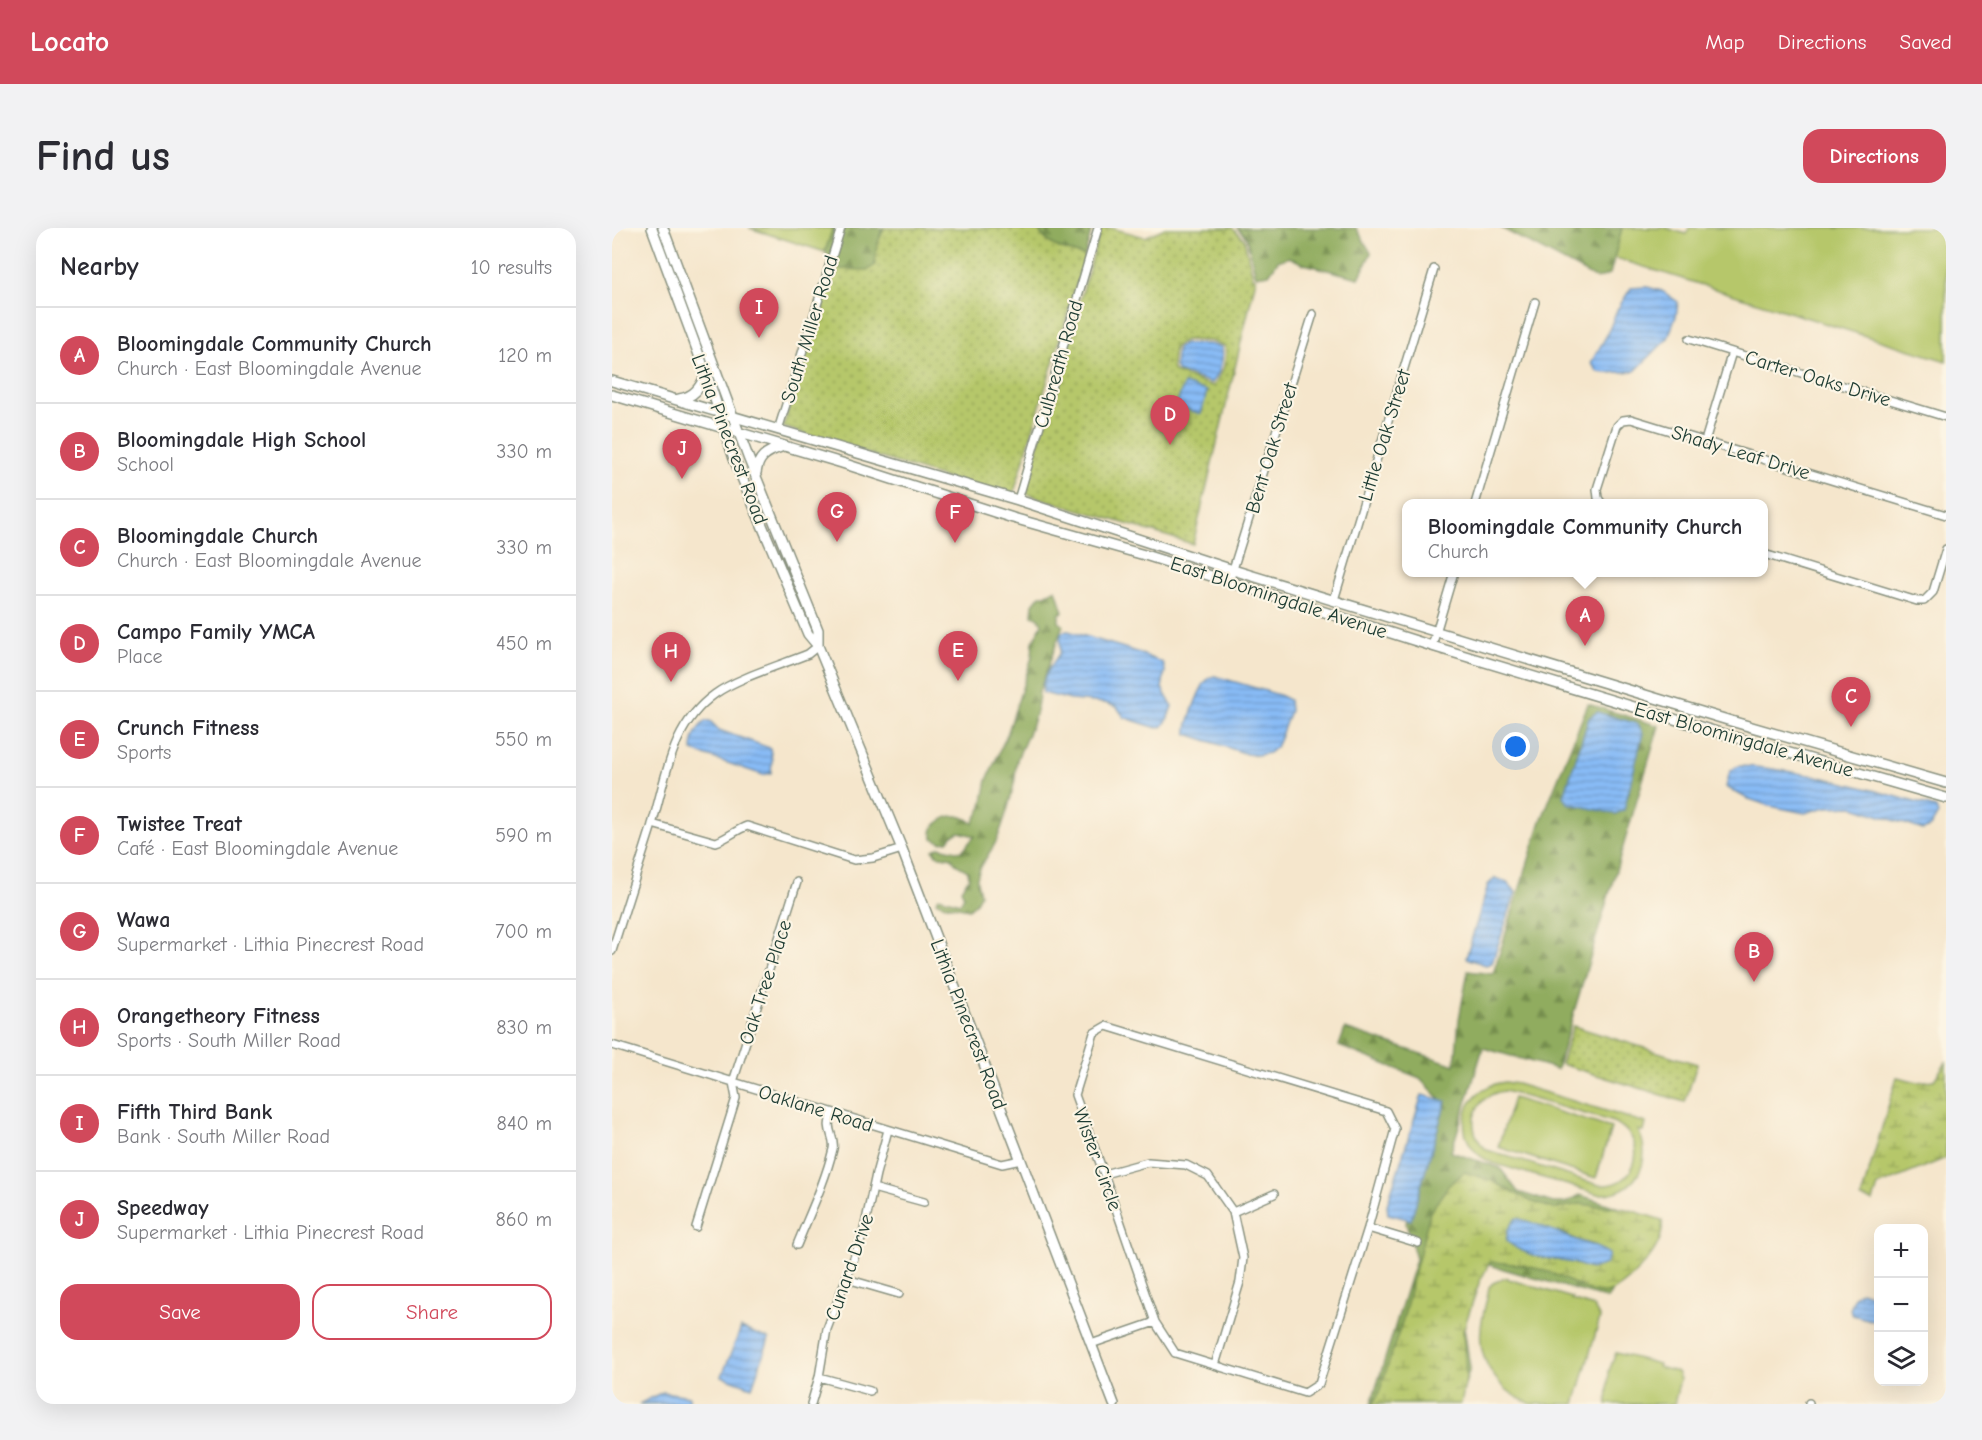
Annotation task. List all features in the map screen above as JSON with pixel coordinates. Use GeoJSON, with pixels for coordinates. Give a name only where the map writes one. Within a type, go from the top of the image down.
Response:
{"type":"FeatureCollection","features":[{"type":"Feature","properties":{"kind":"main road","name":"Lithia Pinecrest Road"},"geometry":{"type":"LineString","coordinates":[[652,228],[738,469],[808,634],[818,646],[902,849],[1114,1404]]}},
{"type":"Feature","properties":{"kind":"main road","name":"Lithia Pinecrest Road"},"geometry":{"type":"LineString","coordinates":[[663,228],[739,434],[818,630],[818,646]]}},
{"type":"Feature","properties":{"kind":"main road"},"geometry":{"type":"LineString","coordinates":[[676,400],[692,395],[706,374]]}},
{"type":"Feature","properties":{"kind":"main road","name":"East Bloomingdale Avenue"},"geometry":{"type":"LineString","coordinates":[[612,381],[1018,500],[1233,570],[1436,632],[1946,783]]}},
{"type":"Feature","properties":{"kind":"main road","name":"East Bloomingdale Avenue"},"geometry":{"type":"LineString","coordinates":[[612,395],[1013,518],[1091,539],[1432,646],[1946,798]]}},
{"type":"Feature","properties":{"kind":"main road"},"geometry":{"type":"LineString","coordinates":[[756,476],[758,464],[764,454],[783,446]]}},
{"type":"Feature","properties":{"kind":"main road"},"geometry":{"type":"LineString","coordinates":[[1013,518],[1018,500]]}},
{"type":"Feature","properties":{"kind":"main road"},"geometry":{"type":"LineString","coordinates":[[1727,735],[1731,721]]}},
{"type":"Feature","properties":{"kind":"street","name":"South Miller Road"},"geometry":{"type":"LineString","coordinates":[[778,430],[841,228]]}},
{"type":"Feature","properties":{"kind":"street","name":"Culbreath Road"},"geometry":{"type":"LineString","coordinates":[[1018,500],[1098,228]]}},
{"type":"Feature","properties":{"kind":"street","name":"Little Oak Street"},"geometry":{"type":"LineString","coordinates":[[1334,600],[1434,269]]}},
{"type":"Feature","properties":{"kind":"street"},"geometry":{"type":"LineString","coordinates":[[1476,499],[1535,302]]}},
{"type":"Feature","properties":{"kind":"street","name":"Bent Oak Street"},"geometry":{"type":"LineString","coordinates":[[1229,582],[1312,314]]}},
{"type":"Feature","properties":{"kind":"street","name":"Carter Oaks Drive"},"geometry":{"type":"LineString","coordinates":[[1689,339],[1946,417]]}},
{"type":"Feature","properties":{"kind":"street"},"geometry":{"type":"LineString","coordinates":[[1705,441],[1732,352]]}},
{"type":"Feature","properties":{"kind":"street","name":"Shady Leaf Drive"},"geometry":{"type":"LineString","coordinates":[[1599,499],[1597,489],[1617,426],[1623,420],[1631,419],[1946,515]]}},
{"type":"Feature","properties":{"kind":"street"},"geometry":{"type":"LineString","coordinates":[[1768,555],[1917,601],[1924,601],[1933,592],[1946,549]]}},
{"type":"Feature","properties":{"kind":"street"},"geometry":{"type":"LineString","coordinates":[[1432,646],[1453,577]]}},
{"type":"Feature","properties":{"kind":"street"},"geometry":{"type":"LineString","coordinates":[[612,951],[652,824],[667,766],[675,744],[687,723],[704,703],[728,687],[808,654],[818,646]]}},
{"type":"Feature","properties":{"kind":"street"},"geometry":{"type":"LineString","coordinates":[[652,824],[716,842],[734,830],[747,826],[854,860],[873,858],[902,849]]}},
{"type":"Feature","properties":{"kind":"street","name":"Oak Tree Place"},"geometry":{"type":"LineString","coordinates":[[696,1227],[736,1098],[733,1082],[797,882]]}},
{"type":"Feature","properties":{"kind":"street","name":"Wister Circle"},"geometry":{"type":"LineString","coordinates":[[1106,1026],[1386,1111],[1395,1129],[1368,1227],[1319,1384],[1305,1393],[1175,1353],[1155,1322],[1104,1174],[1075,1095],[1094,1033],[1106,1026]]}},
{"type":"Feature","properties":{"kind":"street","name":"Oaklane Road"},"geometry":{"type":"LineString","coordinates":[[612,1045],[1002,1164],[1021,1160]]}},
{"type":"Feature","properties":{"kind":"street"},"geometry":{"type":"LineString","coordinates":[[797,1245],[817,1200],[834,1147],[828,1130],[828,1122],[832,1113]]}},
{"type":"Feature","properties":{"kind":"street","name":"Cunard Drive"},"geometry":{"type":"LineString","coordinates":[[811,1404],[819,1377],[827,1329],[863,1234],[888,1130]]}},
{"type":"Feature","properties":{"kind":"street"},"geometry":{"type":"LineString","coordinates":[[1104,1174],[1148,1162],[1186,1165],[1208,1176],[1233,1212],[1243,1258],[1240,1282],[1215,1365]]}},
{"type":"Feature","properties":{"kind":"street"},"geometry":{"type":"LineString","coordinates":[[873,1188],[924,1202]]}},
{"type":"Feature","properties":{"kind":"street"},"geometry":{"type":"LineString","coordinates":[[1233,1212],[1274,1194]]}},
{"type":"Feature","properties":{"kind":"street"},"geometry":{"type":"LineString","coordinates":[[1368,1227],[1418,1243]]}},
{"type":"Feature","properties":{"kind":"street"},"geometry":{"type":"LineString","coordinates":[[847,1279],[900,1294]]}},
{"type":"Feature","properties":{"kind":"street"},"geometry":{"type":"LineString","coordinates":[[1091,1344],[1155,1322]]}},
{"type":"Feature","properties":{"kind":"street"},"geometry":{"type":"LineString","coordinates":[[819,1377],[870,1391]]}},
{"type":"Feature","properties":{"kind":"green space"},"geometry":{"type":"Polygon","coordinates":[[[749,228],[833,228],[825,252],[749,228]]]}},
{"type":"Feature","properties":{"kind":"green space"},"geometry":{"type":"Polygon","coordinates":[[[833,228],[884,228],[881,231],[875,265],[868,270],[828,269],[831,260],[825,252],[833,228]]]}},
{"type":"Feature","properties":{"kind":"green space"},"geometry":{"type":"Polygon","coordinates":[[[884,228],[1037,228],[1051,244],[1085,256],[1012,499],[783,427],[833,269],[868,270],[875,265],[877,245],[884,228]]]}},
{"type":"Feature","properties":{"kind":"green space"},"geometry":{"type":"Polygon","coordinates":[[[1037,228],[1092,228],[1085,256],[1052,244],[1037,228]]]}},
{"type":"Feature","properties":{"kind":"green space"},"geometry":{"type":"Polygon","coordinates":[[[1101,228],[1111,228],[1145,237],[1165,228],[1232,228],[1244,239],[1253,277],[1256,279],[1193,544],[1024,493],[1101,228]],[[1185,340],[1174,348],[1172,366],[1174,372],[1213,386],[1224,367],[1226,351],[1225,346],[1210,341],[1185,340]]]}},
{"type":"Feature","properties":{"kind":"green space"},"geometry":{"type":"Polygon","coordinates":[[[1237,228],[1356,228],[1371,253],[1359,278],[1304,264],[1289,257],[1278,261],[1269,274],[1256,276],[1246,237],[1237,228]]]}},
{"type":"Feature","properties":{"kind":"green space"},"geometry":{"type":"Polygon","coordinates":[[[1501,228],[1622,228],[1610,274],[1597,279],[1501,228]]]}},
{"type":"Feature","properties":{"kind":"green space"},"geometry":{"type":"Polygon","coordinates":[[[1617,228],[1666,228],[1686,234],[1689,228],[1946,228],[1946,361],[1609,256],[1617,228]]]}},
{"type":"Feature","properties":{"kind":"green space"},"geometry":{"type":"Polygon","coordinates":[[[1056,589],[1063,612],[1059,614],[1059,622],[1063,625],[1039,692],[1034,718],[1017,760],[1009,804],[996,842],[979,872],[977,880],[980,895],[969,909],[942,904],[936,901],[939,897],[960,903],[964,896],[961,889],[969,878],[968,871],[957,865],[952,858],[936,855],[933,850],[939,847],[961,852],[975,836],[959,832],[948,841],[940,842],[933,838],[934,826],[953,816],[963,817],[973,823],[982,807],[987,780],[1008,732],[1032,657],[1033,642],[1042,624],[1038,617],[1032,615],[1033,604],[1040,595],[1056,589]]]}},
{"type":"Feature","properties":{"kind":"green space"},"geometry":{"type":"Polygon","coordinates":[[[1588,704],[1659,726],[1557,1069],[1483,1048],[1451,1152],[1500,1168],[1518,1192],[1553,1203],[1565,1203],[1580,1195],[1660,1221],[1607,1299],[1486,1264],[1463,1320],[1470,1368],[1459,1404],[1371,1404],[1416,1259],[1406,1223],[1443,1102],[1420,1078],[1339,1046],[1345,1029],[1455,1065],[1459,1019],[1468,971],[1493,974],[1541,821],[1588,704]]]}},
{"type":"Feature","properties":{"kind":"green space"},"geometry":{"type":"Polygon","coordinates":[[[1573,1026],[1697,1064],[1685,1102],[1561,1064],[1573,1026]]]}},
{"type":"Feature","properties":{"kind":"green space"},"geometry":{"type":"Polygon","coordinates":[[[1946,1062],[1946,1158],[1878,1186],[1873,1201],[1861,1198],[1897,1077],[1918,1082],[1934,1080],[1946,1062]]]}},
{"type":"Feature","properties":{"kind":"green space"},"geometry":{"type":"Polygon","coordinates":[[[1505,1082],[1517,1084],[1646,1123],[1644,1132],[1638,1130],[1643,1142],[1644,1154],[1638,1175],[1622,1189],[1598,1194],[1493,1163],[1479,1155],[1470,1144],[1465,1131],[1465,1118],[1469,1105],[1477,1094],[1489,1086],[1505,1082]],[[1505,1091],[1485,1099],[1475,1114],[1474,1123],[1475,1133],[1487,1150],[1599,1185],[1613,1184],[1623,1179],[1631,1170],[1635,1160],[1632,1139],[1625,1129],[1613,1122],[1505,1091]]]}},
{"type":"Feature","properties":{"kind":"green space"},"geometry":{"type":"Polygon","coordinates":[[[1513,1098],[1611,1128],[1596,1178],[1498,1147],[1513,1098]]]}},
{"type":"Feature","properties":{"kind":"green space"},"geometry":{"type":"Polygon","coordinates":[[[1464,1172],[1490,1180],[1532,1202],[1555,1209],[1579,1204],[1627,1209],[1662,1220],[1662,1232],[1656,1247],[1643,1266],[1622,1285],[1606,1293],[1592,1291],[1538,1269],[1490,1262],[1479,1283],[1463,1331],[1466,1379],[1461,1404],[1372,1404],[1378,1396],[1403,1319],[1430,1212],[1448,1186],[1464,1172]],[[1558,1231],[1534,1256],[1574,1263],[1591,1269],[1595,1245],[1579,1241],[1558,1231]]]}},
{"type":"Feature","properties":{"kind":"green space"},"geometry":{"type":"Polygon","coordinates":[[[1505,1278],[1594,1307],[1600,1318],[1575,1404],[1532,1404],[1510,1392],[1493,1375],[1487,1365],[1481,1342],[1483,1313],[1489,1287],[1505,1278]]]}},
{"type":"Feature","properties":{"kind":"green space"},"geometry":{"type":"Polygon","coordinates":[[[1616,1353],[1659,1364],[1658,1367],[1677,1372],[1680,1379],[1674,1404],[1607,1404],[1609,1371],[1616,1353]]]}},
{"type":"Feature","properties":{"kind":"water"},"geometry":{"type":"Polygon","coordinates":[[[1647,287],[1662,291],[1678,302],[1676,316],[1668,338],[1635,371],[1598,372],[1591,363],[1608,333],[1617,310],[1631,288],[1647,287]]]}},
{"type":"Feature","properties":{"kind":"water"},"geometry":{"type":"Polygon","coordinates":[[[1185,344],[1209,344],[1222,347],[1221,366],[1212,383],[1177,371],[1175,366],[1177,348],[1185,344]]]}},
{"type":"Feature","properties":{"kind":"water"},"geometry":{"type":"Polygon","coordinates":[[[1184,384],[1207,391],[1201,414],[1176,406],[1184,384]]]}},
{"type":"Feature","properties":{"kind":"water"},"geometry":{"type":"Polygon","coordinates":[[[1068,631],[1134,651],[1163,663],[1165,671],[1162,688],[1172,706],[1163,726],[1157,728],[1124,717],[1117,707],[1105,703],[1071,700],[1043,693],[1045,677],[1060,652],[1062,632],[1068,631]]]}},
{"type":"Feature","properties":{"kind":"water"},"geometry":{"type":"Polygon","coordinates":[[[1215,676],[1289,700],[1290,711],[1281,736],[1276,747],[1269,753],[1247,754],[1187,734],[1191,715],[1201,690],[1208,679],[1215,676]]]}},
{"type":"Feature","properties":{"kind":"water"},"geometry":{"type":"Polygon","coordinates":[[[1597,712],[1638,724],[1643,733],[1624,810],[1615,814],[1568,803],[1564,796],[1589,718],[1597,712]]]}},
{"type":"Feature","properties":{"kind":"water"},"geometry":{"type":"Polygon","coordinates":[[[706,721],[710,721],[719,730],[770,748],[771,773],[763,775],[692,751],[695,734],[706,721]]]}},
{"type":"Feature","properties":{"kind":"water"},"geometry":{"type":"Polygon","coordinates":[[[1738,766],[1788,771],[1838,781],[1936,808],[1938,814],[1930,827],[1923,830],[1851,806],[1826,807],[1805,813],[1770,806],[1746,798],[1726,787],[1730,771],[1738,766]]]}},
{"type":"Feature","properties":{"kind":"water"},"geometry":{"type":"Polygon","coordinates":[[[1495,878],[1507,882],[1516,892],[1492,963],[1486,965],[1466,958],[1488,885],[1495,878]]]}},
{"type":"Feature","properties":{"kind":"water"},"geometry":{"type":"Polygon","coordinates":[[[1422,1095],[1446,1101],[1411,1220],[1388,1214],[1387,1205],[1422,1095]]]}},
{"type":"Feature","properties":{"kind":"water"},"geometry":{"type":"Polygon","coordinates":[[[1516,1218],[1540,1225],[1602,1250],[1609,1254],[1606,1264],[1591,1269],[1574,1263],[1534,1256],[1518,1249],[1506,1241],[1508,1229],[1516,1218]]]}},
{"type":"Feature","properties":{"kind":"water"},"geometry":{"type":"Polygon","coordinates":[[[1861,1291],[1874,1296],[1874,1321],[1853,1315],[1850,1310],[1855,1295],[1861,1291]]]}},
{"type":"Feature","properties":{"kind":"water"},"geometry":{"type":"Polygon","coordinates":[[[741,1328],[769,1339],[752,1387],[722,1376],[741,1328]]]}},
{"type":"Feature","properties":{"kind":"water"},"geometry":{"type":"Polygon","coordinates":[[[663,1392],[689,1396],[689,1404],[639,1404],[663,1392]]]}},
{"type":"Feature","properties":{"kind":"place","name":"Fifth Third Bank"},"geometry":{"type":"Point","coordinates":[759,338]}},
{"type":"Feature","properties":{"kind":"place","name":"Campo Family YMCA"},"geometry":{"type":"Point","coordinates":[1170,445]}},
{"type":"Feature","properties":{"kind":"place","name":"Speedway"},"geometry":{"type":"Point","coordinates":[682,479]}},
{"type":"Feature","properties":{"kind":"place","name":"Wawa"},"geometry":{"type":"Point","coordinates":[837,542]}},
{"type":"Feature","properties":{"kind":"place","name":"Twistee Treat"},"geometry":{"type":"Point","coordinates":[955,543]}},
{"type":"Feature","properties":{"kind":"place","name":"Bloomingdale Community Church"},"geometry":{"type":"Point","coordinates":[1585,646]}},
{"type":"Feature","properties":{"kind":"place","name":"Crunch Fitness"},"geometry":{"type":"Point","coordinates":[958,681]}},
{"type":"Feature","properties":{"kind":"place","name":"Orangetheory Fitness"},"geometry":{"type":"Point","coordinates":[671,682]}},
{"type":"Feature","properties":{"kind":"place","name":"Bloomingdale Church"},"geometry":{"type":"Point","coordinates":[1851,727]}},
{"type":"Feature","properties":{"kind":"place","name":"Bloomingdale High School"},"geometry":{"type":"Point","coordinates":[1754,982]}}]}
